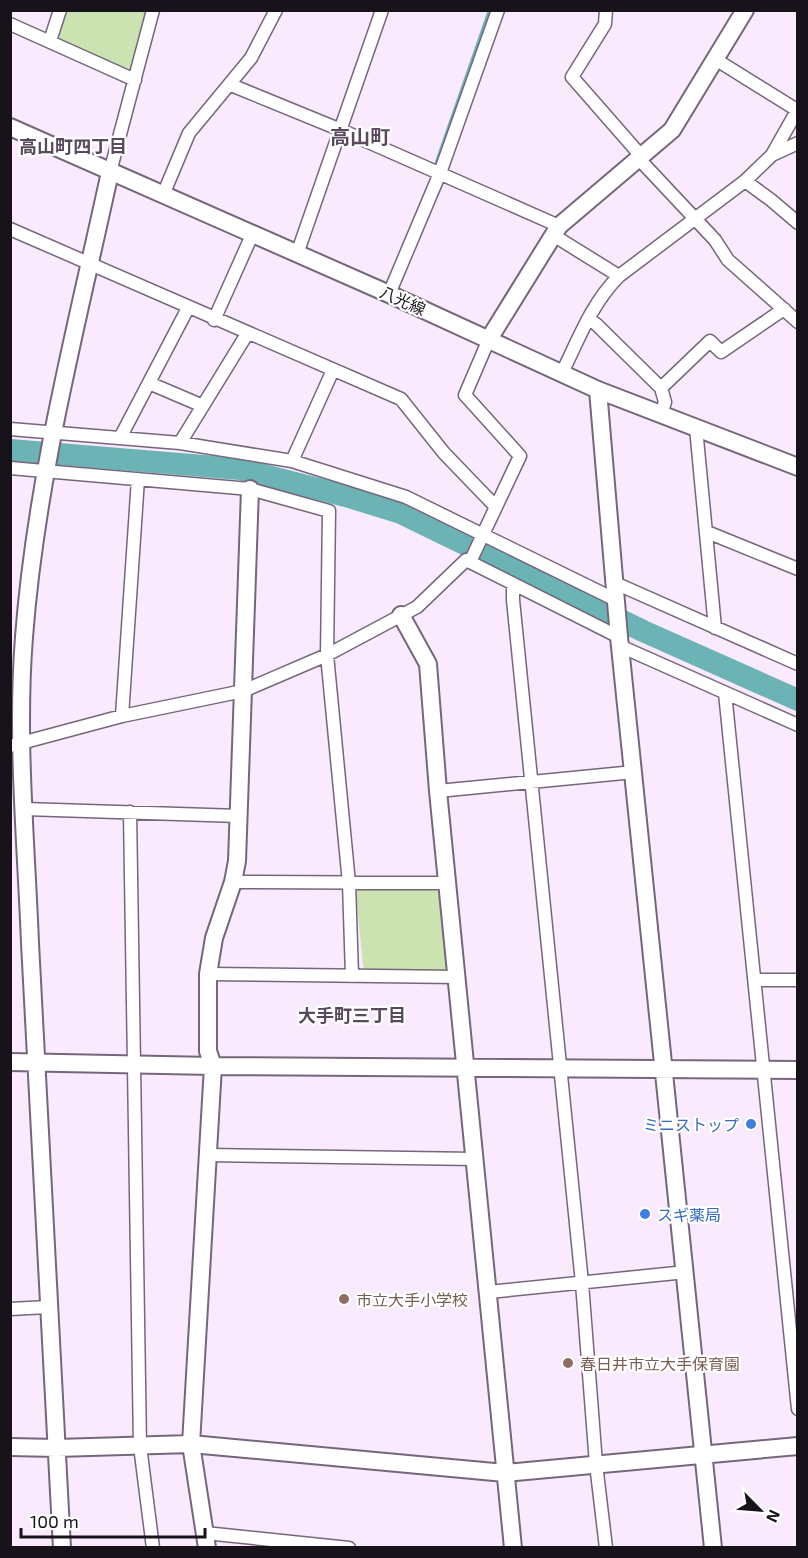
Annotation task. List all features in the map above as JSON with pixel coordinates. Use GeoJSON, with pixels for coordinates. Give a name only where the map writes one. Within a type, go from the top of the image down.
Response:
{"type":"FeatureCollection","features":[{"type":"Feature","properties":{"kind":"street"},"geometry":{"type":"LineString","coordinates":[[50,41],[60,10]]}},
{"type":"Feature","properties":{"kind":"street"},"geometry":{"type":"LineString","coordinates":[[62,1548],[35,1064],[25,809],[16,745],[29,578],[46,468],[110,172],[153,10]]}},
{"type":"Feature","properties":{"kind":"street"},"geometry":{"type":"LineString","coordinates":[[163,195],[189,133],[252,58],[276,10]]}},
{"type":"Feature","properties":{"kind":"street"},"geometry":{"type":"LineString","coordinates":[[297,254],[382,10]]}},
{"type":"Feature","properties":{"kind":"street"},"geometry":{"type":"LineString","coordinates":[[389,294],[440,173],[498,10]]}},
{"type":"Feature","properties":{"kind":"street"},"geometry":{"type":"LineString","coordinates":[[606,10],[604,24],[572,77],[715,240],[728,260],[798,322]]}},
{"type":"Feature","properties":{"kind":"street"},"geometry":{"type":"LineString","coordinates":[[16,745],[122,716],[243,691],[327,655],[417,607],[466,560],[471,559],[520,456],[465,394],[489,339],[556,231],[672,130],[745,10]]}},
{"type":"Feature","properties":{"kind":"street"},"geometry":{"type":"LineString","coordinates":[[10,24],[135,80]]}},
{"type":"Feature","properties":{"kind":"street"},"geometry":{"type":"LineString","coordinates":[[562,373],[605,290],[619,276],[745,181],[772,155],[797,110],[715,59]]}},
{"type":"Feature","properties":{"kind":"street"},"geometry":{"type":"LineString","coordinates":[[231,85],[440,173],[556,231],[619,276]]}},
{"type":"Feature","properties":{"kind":"street","name":"八光線"},"geometry":{"type":"LineString","coordinates":[[10,127],[389,294],[598,390],[798,467]]}},
{"type":"Feature","properties":{"kind":"street"},"geometry":{"type":"LineString","coordinates":[[772,155],[795,147]]}},
{"type":"Feature","properties":{"kind":"street"},"geometry":{"type":"LineString","coordinates":[[745,181],[798,223]]}},
{"type":"Feature","properties":{"kind":"street"},"geometry":{"type":"LineString","coordinates":[[10,230],[400,399],[444,453],[496,507]]}},
{"type":"Feature","properties":{"kind":"street"},"geometry":{"type":"LineString","coordinates":[[214,320],[252,235]]}},
{"type":"Feature","properties":{"kind":"street"},"geometry":{"type":"LineString","coordinates":[[120,438],[188,308]]}},
{"type":"Feature","properties":{"kind":"street"},"geometry":{"type":"LineString","coordinates":[[661,388],[710,341],[721,352],[784,309]]}},
{"type":"Feature","properties":{"kind":"street"},"geometry":{"type":"LineString","coordinates":[[588,319],[596,324],[661,388],[665,402],[661,414]]}},
{"type":"Feature","properties":{"kind":"street"},"geometry":{"type":"LineString","coordinates":[[180,443],[247,334]]}},
{"type":"Feature","properties":{"kind":"street"},"geometry":{"type":"LineString","coordinates":[[292,461],[333,370]]}},
{"type":"Feature","properties":{"kind":"street"},"geometry":{"type":"LineString","coordinates":[[149,383],[203,406]]}},
{"type":"Feature","properties":{"kind":"street"},"geometry":{"type":"LineString","coordinates":[[598,390],[615,592],[686,1272],[712,1548]]}},
{"type":"Feature","properties":{"kind":"street"},"geometry":{"type":"LineString","coordinates":[[696,428],[715,628]]}},
{"type":"Feature","properties":{"kind":"street"},"geometry":{"type":"LineString","coordinates":[[10,429],[52,436],[180,443],[292,461],[406,497],[482,538],[615,592],[715,628],[798,664]]}},
{"type":"Feature","properties":{"kind":"street"},"geometry":{"type":"LineString","coordinates":[[10,468],[46,468],[250,489],[329,511],[327,655],[349,882],[352,976]]}},
{"type":"Feature","properties":{"kind":"street"},"geometry":{"type":"LineString","coordinates":[[122,716],[138,479]]}},
{"type":"Feature","properties":{"kind":"street"},"geometry":{"type":"LineString","coordinates":[[250,489],[237,861],[233,882],[214,938],[208,974],[208,1051],[213,1066],[191,1444],[206,1540],[350,1548]]}},
{"type":"Feature","properties":{"kind":"street"},"geometry":{"type":"LineString","coordinates":[[707,532],[798,569]]}},
{"type":"Feature","properties":{"kind":"street"},"geometry":{"type":"LineString","coordinates":[[471,559],[620,642],[725,693],[798,724]]}},
{"type":"Feature","properties":{"kind":"street"},"geometry":{"type":"LineString","coordinates":[[513,584],[582,1282],[596,1464],[606,1548]]}},
{"type":"Feature","properties":{"kind":"street"},"geometry":{"type":"LineString","coordinates":[[401,615],[428,664],[438,791],[513,1548]]}},
{"type":"Feature","properties":{"kind":"street"},"geometry":{"type":"LineString","coordinates":[[725,693],[764,1070],[791,1278],[798,1409]]}},
{"type":"Feature","properties":{"kind":"street"},"geometry":{"type":"LineString","coordinates":[[438,791],[634,772]]}},
{"type":"Feature","properties":{"kind":"street"},"geometry":{"type":"LineString","coordinates":[[25,809],[238,816]]}},
{"type":"Feature","properties":{"kind":"street"},"geometry":{"type":"LineString","coordinates":[[130,812],[140,1446],[153,1548]]}},
{"type":"Feature","properties":{"kind":"street"},"geometry":{"type":"LineString","coordinates":[[233,882],[447,883]]}},
{"type":"Feature","properties":{"kind":"street"},"geometry":{"type":"LineString","coordinates":[[208,974],[458,977]]}},
{"type":"Feature","properties":{"kind":"street"},"geometry":{"type":"LineString","coordinates":[[754,980],[798,980]]}},
{"type":"Feature","properties":{"kind":"street"},"geometry":{"type":"LineString","coordinates":[[10,1062],[213,1066],[798,1070]]}},
{"type":"Feature","properties":{"kind":"street"},"geometry":{"type":"LineString","coordinates":[[208,1155],[475,1159]]}},
{"type":"Feature","properties":{"kind":"street"},"geometry":{"type":"LineString","coordinates":[[489,1292],[686,1272]]}},
{"type":"Feature","properties":{"kind":"street"},"geometry":{"type":"LineString","coordinates":[[10,1309],[48,1307]]}},
{"type":"Feature","properties":{"kind":"street"},"geometry":{"type":"LineString","coordinates":[[10,1447],[191,1444],[505,1473],[798,1446]]}},
{"type":"Feature","properties":{"kind":"green space"},"geometry":{"type":"Polygon","coordinates":[[[66,11],[147,11],[132,67],[127,69],[60,39],[58,34],[66,11]]]}},
{"type":"Feature","properties":{"kind":"green space"},"geometry":{"type":"Polygon","coordinates":[[[359,889],[436,890],[440,893],[447,967],[444,971],[366,970],[363,966],[356,893],[359,889]]]}},
{"type":"Feature","properties":{"kind":"waterway"},"geometry":{"type":"LineString","coordinates":[[437,162],[490,10]]}},
{"type":"Feature","properties":{"kind":"waterway"},"geometry":{"type":"LineString","coordinates":[[10,450],[240,469],[346,496],[401,513],[643,631],[798,700]]}},
{"type":"Feature","properties":{"kind":"place","name":"ミニストップ"},"geometry":{"type":"Point","coordinates":[751,1124]}},
{"type":"Feature","properties":{"kind":"place","name":"スギ薬局"},"geometry":{"type":"Point","coordinates":[645,1214]}},
{"type":"Feature","properties":{"kind":"place","name":"市立大手小学校"},"geometry":{"type":"Point","coordinates":[344,1299]}},
{"type":"Feature","properties":{"kind":"place","name":"春日井市立大手保育園"},"geometry":{"type":"Point","coordinates":[568,1363]}},
{"type":"Feature","properties":{"kind":"district","name":"高山町"},"geometry":{"type":"Point","coordinates":[360,136]}},
{"type":"Feature","properties":{"kind":"district","name":"高山町四丁目"},"geometry":{"type":"Point","coordinates":[73,146]}},
{"type":"Feature","properties":{"kind":"district","name":"大手町三丁目"},"geometry":{"type":"Point","coordinates":[352,1015]}}]}
